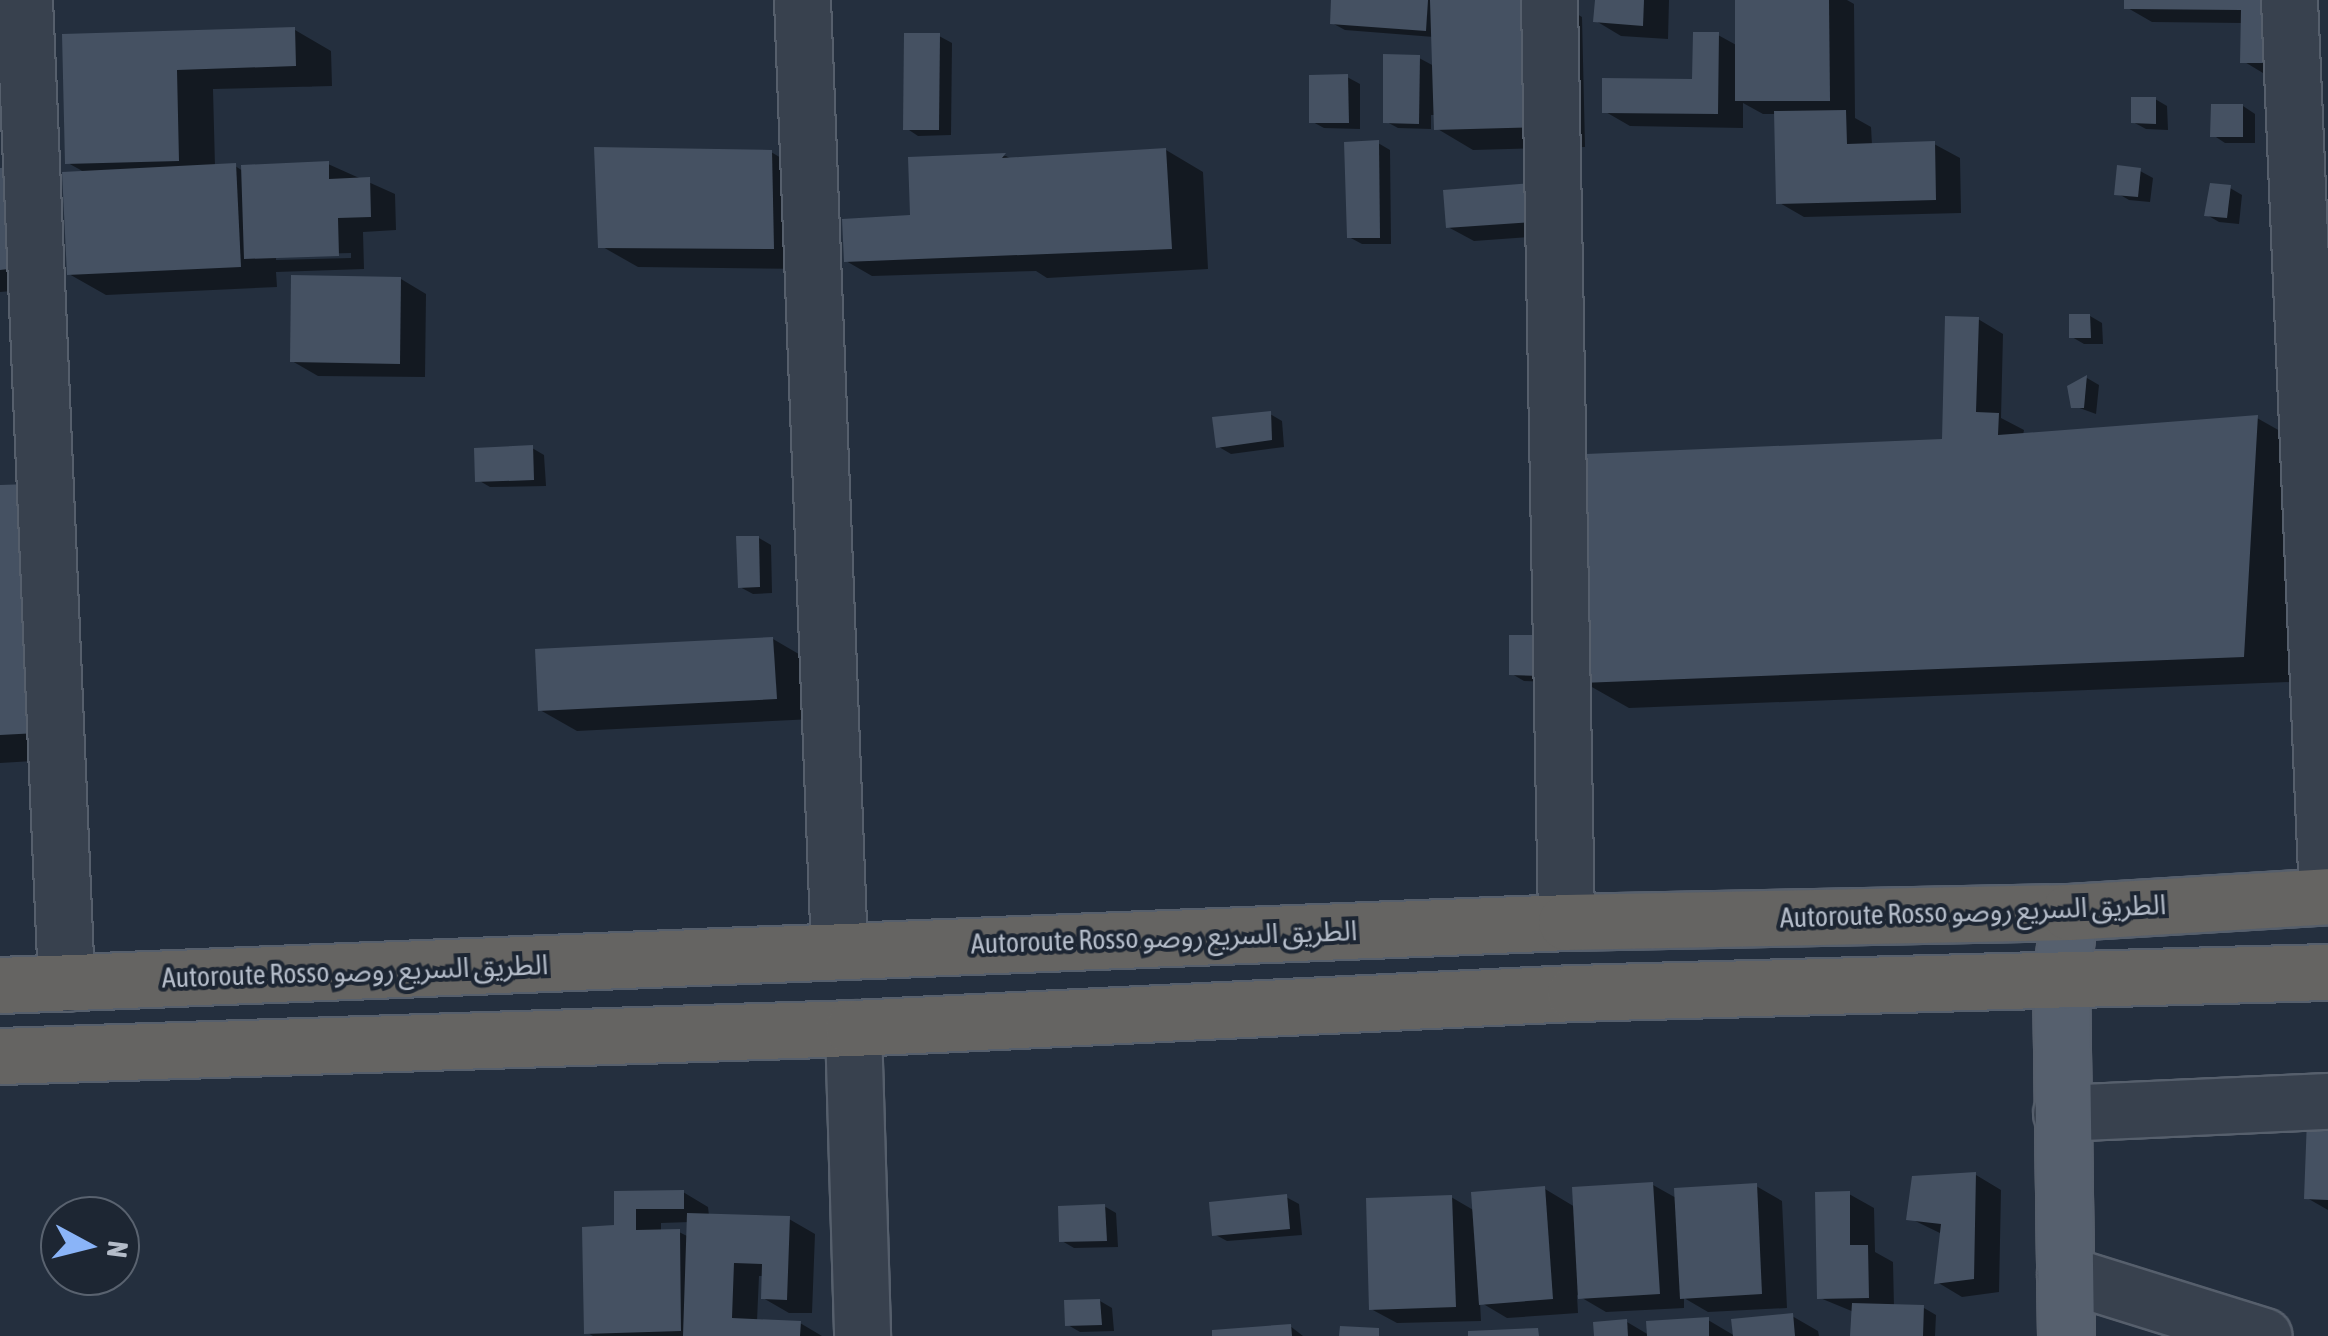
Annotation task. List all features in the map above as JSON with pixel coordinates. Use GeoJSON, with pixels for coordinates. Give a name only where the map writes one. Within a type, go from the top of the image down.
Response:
{"type":"FeatureCollection","features":[{"type":"Feature","properties":{"kind":"highway","name":"Autoroute Rosso الطريق السريع روصو"},"geometry":{"type":"LineString","coordinates":[[0,985],[1566,922],[2069,912],[2328,896]]}},
{"type":"Feature","properties":{"kind":"highway"},"geometry":{"type":"LineString","coordinates":[[0,1056],[854,1028],[1555,994],[2328,972]]}},
{"type":"Feature","properties":{"kind":"main road"},"geometry":{"type":"LineString","coordinates":[[2066,1336],[2061,981],[2069,912]]}},
{"type":"Feature","properties":{"kind":"street"},"geometry":{"type":"LineString","coordinates":[[24,0],[66,983]]}},
{"type":"Feature","properties":{"kind":"street"},"geometry":{"type":"LineString","coordinates":[[802,0],[838,950]]}},
{"type":"Feature","properties":{"kind":"street"},"geometry":{"type":"LineString","coordinates":[[1550,0],[1566,922]]}},
{"type":"Feature","properties":{"kind":"street"},"geometry":{"type":"LineString","coordinates":[[2289,0],[2328,896]]}},
{"type":"Feature","properties":{"kind":"street"},"geometry":{"type":"LineString","coordinates":[[854,1028],[862,1336]]}},
{"type":"Feature","properties":{"kind":"street"},"geometry":{"type":"LineString","coordinates":[[2061,1113],[2328,1101]]}},
{"type":"Feature","properties":{"kind":"street"},"geometry":{"type":"LineString","coordinates":[[2065,1274],[2264,1336]]}},
{"type":"Feature","properties":{"kind":"building"},"geometry":{"type":"Polygon","coordinates":[[[1331,0],[1428,0],[1426,31],[1330,24],[1331,0]]]}},
{"type":"Feature","properties":{"kind":"building"},"geometry":{"type":"Polygon","coordinates":[[[1430,0],[1546,0],[1549,127],[1434,130],[1430,0]]]}},
{"type":"Feature","properties":{"kind":"building"},"geometry":{"type":"Polygon","coordinates":[[[1595,0],[1644,0],[1643,26],[1593,22],[1595,0]]]}},
{"type":"Feature","properties":{"kind":"building"},"geometry":{"type":"Polygon","coordinates":[[[1735,0],[1829,0],[1830,101],[1735,101],[1735,0]]]}},
{"type":"Feature","properties":{"kind":"building"},"geometry":{"type":"Polygon","coordinates":[[[2124,0],[2275,0],[2274,63],[2240,63],[2241,10],[2124,9],[2124,0]]]}},
{"type":"Feature","properties":{"kind":"building"},"geometry":{"type":"Polygon","coordinates":[[[295,27],[296,66],[177,70],[179,161],[65,164],[62,34],[295,27]]]}},
{"type":"Feature","properties":{"kind":"building"},"geometry":{"type":"Polygon","coordinates":[[[1693,32],[1719,32],[1718,114],[1602,113],[1602,78],[1692,79],[1693,32]]]}},
{"type":"Feature","properties":{"kind":"building"},"geometry":{"type":"Polygon","coordinates":[[[904,33],[940,33],[939,130],[903,130],[904,33]]]}},
{"type":"Feature","properties":{"kind":"building"},"geometry":{"type":"Polygon","coordinates":[[[1383,54],[1420,55],[1419,124],[1383,123],[1383,54]]]}},
{"type":"Feature","properties":{"kind":"building"},"geometry":{"type":"Polygon","coordinates":[[[1348,74],[1349,123],[1309,123],[1309,75],[1348,74]]]}},
{"type":"Feature","properties":{"kind":"building"},"geometry":{"type":"Polygon","coordinates":[[[2131,97],[2156,97],[2156,124],[2131,123],[2131,97]]]}},
{"type":"Feature","properties":{"kind":"building"},"geometry":{"type":"Polygon","coordinates":[[[2211,104],[2243,104],[2243,137],[2210,137],[2211,104]]]}},
{"type":"Feature","properties":{"kind":"building"},"geometry":{"type":"Polygon","coordinates":[[[1846,110],[1847,144],[1935,141],[1936,200],[1776,204],[1774,111],[1846,110]]]}},
{"type":"Feature","properties":{"kind":"building"},"geometry":{"type":"Polygon","coordinates":[[[1379,140],[1380,238],[1347,238],[1344,142],[1379,140]]]}},
{"type":"Feature","properties":{"kind":"building"},"geometry":{"type":"Polygon","coordinates":[[[594,147],[772,150],[774,249],[598,248],[594,147]]]}},
{"type":"Feature","properties":{"kind":"building"},"geometry":{"type":"Polygon","coordinates":[[[1166,148],[1172,249],[844,262],[842,219],[910,215],[908,157],[1006,153],[1002,158],[1166,148]]]}},
{"type":"Feature","properties":{"kind":"building"},"geometry":{"type":"Polygon","coordinates":[[[329,161],[329,179],[370,177],[371,217],[338,218],[339,256],[244,259],[241,165],[329,161]]]}},
{"type":"Feature","properties":{"kind":"building"},"geometry":{"type":"Polygon","coordinates":[[[236,163],[241,267],[67,275],[62,172],[236,163]]]}},
{"type":"Feature","properties":{"kind":"building"},"geometry":{"type":"Polygon","coordinates":[[[2117,165],[2141,168],[2138,197],[2114,195],[2117,165]]]}},
{"type":"Feature","properties":{"kind":"building"},"geometry":{"type":"Polygon","coordinates":[[[12,167],[25,267],[0,270],[0,168],[12,167]]]}},
{"type":"Feature","properties":{"kind":"building"},"geometry":{"type":"Polygon","coordinates":[[[1545,182],[1548,221],[1446,228],[1443,190],[1545,182]]]}},
{"type":"Feature","properties":{"kind":"building"},"geometry":{"type":"Polygon","coordinates":[[[2210,183],[2231,185],[2227,218],[2204,216],[2210,183]]]}},
{"type":"Feature","properties":{"kind":"building"},"geometry":{"type":"Polygon","coordinates":[[[291,275],[401,277],[400,364],[290,362],[291,275]]]}},
{"type":"Feature","properties":{"kind":"building"},"geometry":{"type":"Polygon","coordinates":[[[2069,314],[2090,314],[2091,338],[2069,338],[2069,314]]]}},
{"type":"Feature","properties":{"kind":"building"},"geometry":{"type":"Polygon","coordinates":[[[1945,316],[1979,317],[1976,412],[1999,413],[1998,435],[2258,415],[2244,657],[1581,683],[1586,454],[1942,439],[1945,316]]]}},
{"type":"Feature","properties":{"kind":"building"},"geometry":{"type":"Polygon","coordinates":[[[2087,375],[2084,408],[2071,408],[2067,386],[2087,375]]]}},
{"type":"Feature","properties":{"kind":"building"},"geometry":{"type":"Polygon","coordinates":[[[1271,411],[1272,440],[1216,448],[1212,417],[1271,411]]]}},
{"type":"Feature","properties":{"kind":"building"},"geometry":{"type":"Polygon","coordinates":[[[533,445],[534,480],[475,482],[474,448],[533,445]]]}},
{"type":"Feature","properties":{"kind":"building"},"geometry":{"type":"Polygon","coordinates":[[[29,484],[38,733],[0,735],[0,485],[29,484]]]}},
{"type":"Feature","properties":{"kind":"building"},"geometry":{"type":"Polygon","coordinates":[[[736,536],[759,536],[760,587],[738,588],[736,536]]]}},
{"type":"Feature","properties":{"kind":"building"},"geometry":{"type":"Polygon","coordinates":[[[1509,635],[1541,635],[1541,676],[1509,675],[1509,635]]]}},
{"type":"Feature","properties":{"kind":"building"},"geometry":{"type":"Polygon","coordinates":[[[773,637],[777,699],[538,711],[535,649],[773,637]]]}},
{"type":"Feature","properties":{"kind":"building"},"geometry":{"type":"Polygon","coordinates":[[[2307,1119],[2328,1120],[2328,1200],[2304,1199],[2307,1119]]]}},
{"type":"Feature","properties":{"kind":"building"},"geometry":{"type":"Polygon","coordinates":[[[1976,1172],[1974,1279],[1934,1284],[1941,1224],[1906,1220],[1912,1176],[1976,1172]]]}},
{"type":"Feature","properties":{"kind":"building"},"geometry":{"type":"Polygon","coordinates":[[[1653,1182],[1660,1294],[1578,1299],[1572,1187],[1653,1182]]]}},
{"type":"Feature","properties":{"kind":"building"},"geometry":{"type":"Polygon","coordinates":[[[1757,1183],[1762,1294],[1680,1299],[1674,1188],[1757,1183]]]}},
{"type":"Feature","properties":{"kind":"building"},"geometry":{"type":"Polygon","coordinates":[[[1545,1186],[1553,1299],[1479,1305],[1471,1192],[1545,1186]]]}},
{"type":"Feature","properties":{"kind":"building"},"geometry":{"type":"Polygon","coordinates":[[[684,1190],[684,1209],[636,1209],[636,1230],[680,1229],[681,1331],[584,1334],[582,1227],[614,1225],[614,1191],[684,1190]]]}},
{"type":"Feature","properties":{"kind":"building"},"geometry":{"type":"Polygon","coordinates":[[[1850,1191],[1850,1245],[1868,1245],[1869,1298],[1817,1299],[1815,1192],[1850,1191]]]}},
{"type":"Feature","properties":{"kind":"building"},"geometry":{"type":"Polygon","coordinates":[[[1287,1194],[1290,1229],[1212,1236],[1209,1202],[1287,1194]]]}},
{"type":"Feature","properties":{"kind":"building"},"geometry":{"type":"Polygon","coordinates":[[[1452,1195],[1456,1307],[1369,1310],[1366,1198],[1452,1195]]]}},
{"type":"Feature","properties":{"kind":"building"},"geometry":{"type":"Polygon","coordinates":[[[1105,1204],[1107,1241],[1059,1242],[1058,1206],[1105,1204]]]}},
{"type":"Feature","properties":{"kind":"building"},"geometry":{"type":"Polygon","coordinates":[[[687,1213],[790,1216],[787,1300],[761,1299],[762,1264],[734,1263],[732,1318],[801,1321],[800,1336],[683,1336],[687,1213]]]}},
{"type":"Feature","properties":{"kind":"building"},"geometry":{"type":"Polygon","coordinates":[[[1100,1299],[1102,1325],[1065,1326],[1064,1300],[1100,1299]]]}},
{"type":"Feature","properties":{"kind":"building"},"geometry":{"type":"Polygon","coordinates":[[[1852,1303],[1924,1305],[1923,1336],[1850,1336],[1852,1303]]]}},
{"type":"Feature","properties":{"kind":"building"},"geometry":{"type":"Polygon","coordinates":[[[1793,1313],[1795,1336],[1733,1336],[1731,1319],[1793,1313]]]}},
{"type":"Feature","properties":{"kind":"building"},"geometry":{"type":"Polygon","coordinates":[[[1709,1317],[1709,1336],[1647,1336],[1646,1321],[1709,1317]]]}},
{"type":"Feature","properties":{"kind":"building"},"geometry":{"type":"Polygon","coordinates":[[[1627,1319],[1628,1336],[1594,1336],[1593,1322],[1627,1319]]]}},
{"type":"Feature","properties":{"kind":"building"},"geometry":{"type":"Polygon","coordinates":[[[1291,1324],[1292,1336],[1212,1336],[1212,1330],[1291,1324]]]}},
{"type":"Feature","properties":{"kind":"building"},"geometry":{"type":"Polygon","coordinates":[[[1340,1326],[1379,1328],[1379,1336],[1339,1336],[1340,1326]]]}},
{"type":"Feature","properties":{"kind":"building"},"geometry":{"type":"Polygon","coordinates":[[[1538,1328],[1539,1336],[1468,1336],[1468,1331],[1538,1328]]]}}]}
